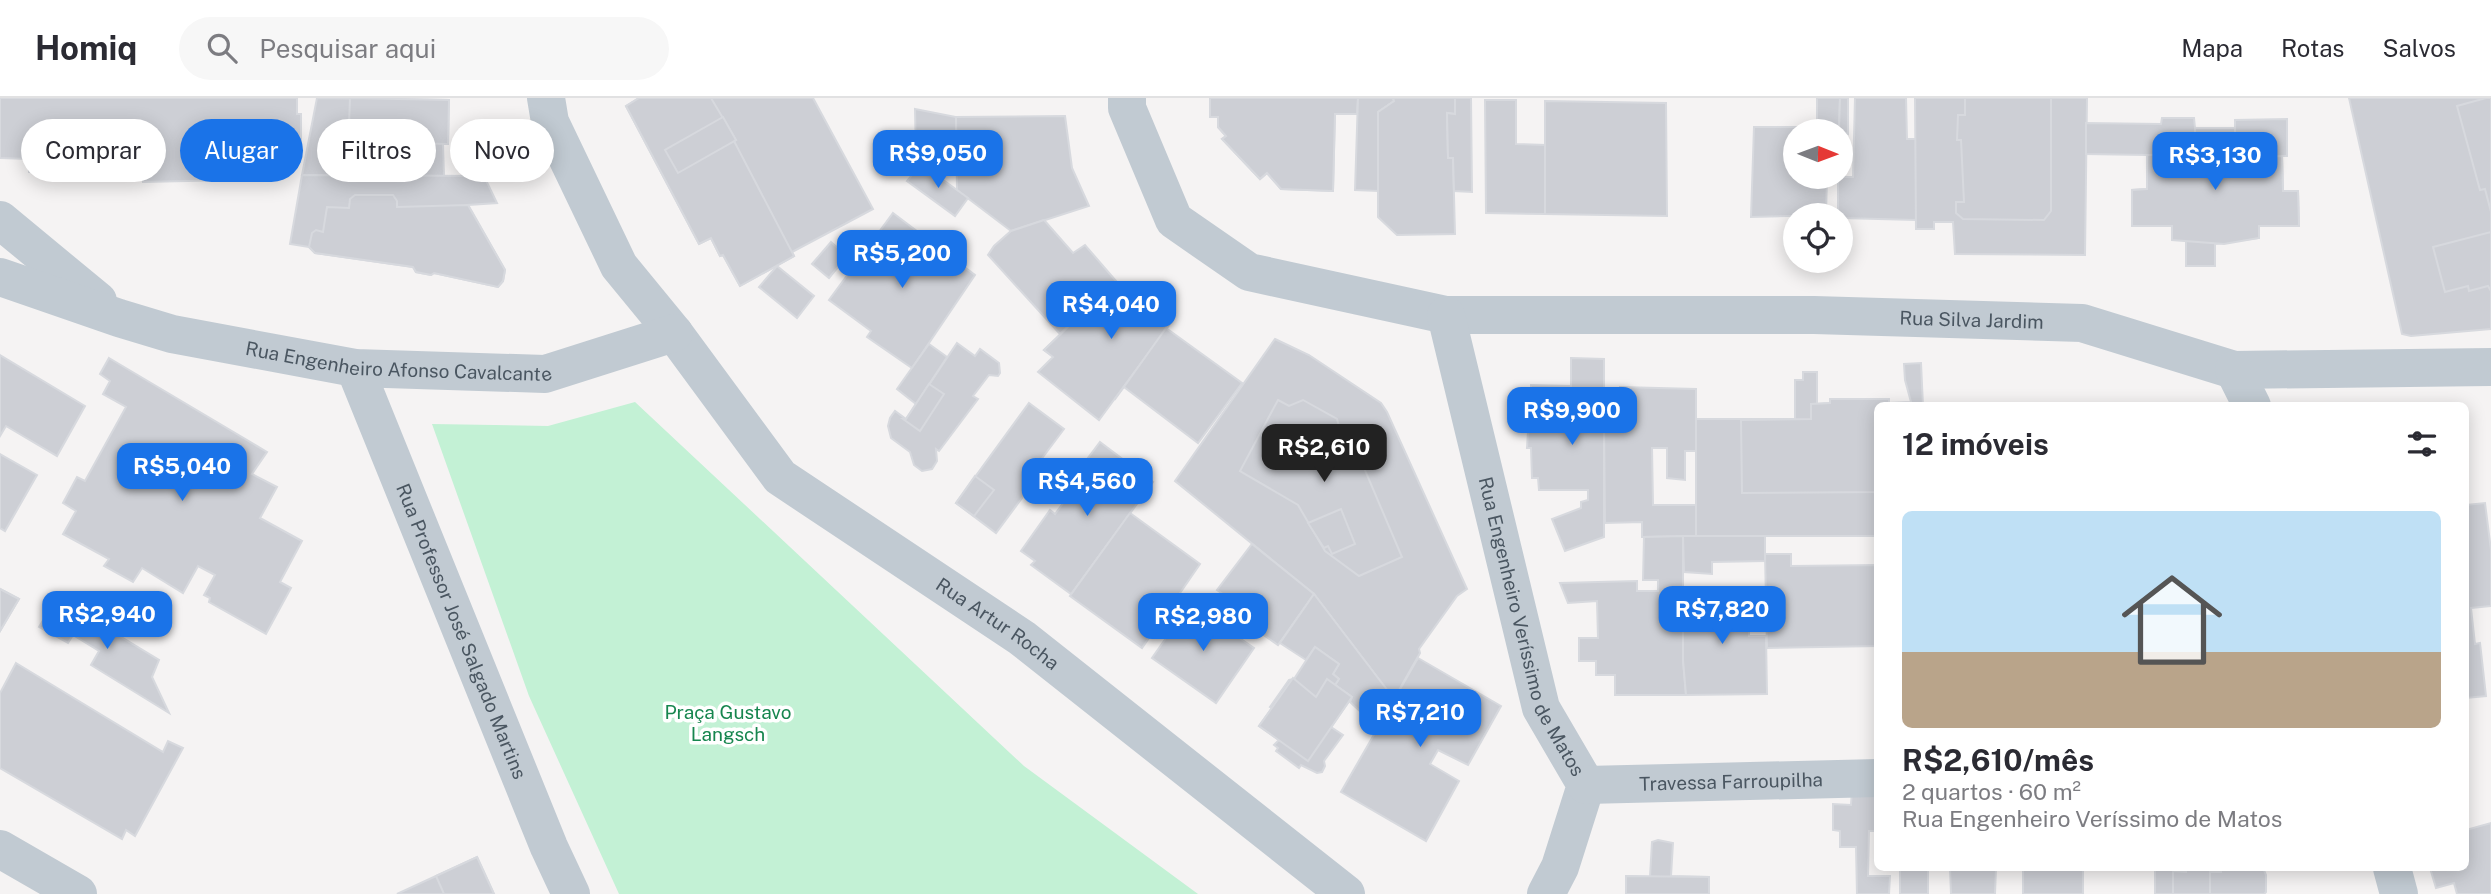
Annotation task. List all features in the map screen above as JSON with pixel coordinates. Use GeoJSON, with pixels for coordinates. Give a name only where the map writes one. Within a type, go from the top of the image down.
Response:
{"type":"FeatureCollection","features":[{"type":"Feature","properties":{"kind":"street","name":"Rua Artur Rocha"},"geometry":{"type":"LineString","coordinates":[[546,98],[550,122],[619,266],[674,333],[780,477],[1022,638],[1346,894]]}},
{"type":"Feature","properties":{"kind":"street"},"geometry":{"type":"LineString","coordinates":[[1126,98],[1126,108],[1174,220],[1249,272],[1446,315]]}},
{"type":"Feature","properties":{"kind":"street","name":"Rua Engenheiro Afonso Cavalcante"},"geometry":{"type":"LineString","coordinates":[[0,220],[119,318]]}},
{"type":"Feature","properties":{"kind":"street","name":"Rua Engenheiro Afonso Cavalcante"},"geometry":{"type":"LineString","coordinates":[[0,277],[172,334],[355,368],[545,374],[674,333]]}},
{"type":"Feature","properties":{"kind":"street","name":"Rua Silva Jardim"},"geometry":{"type":"LineString","coordinates":[[1446,315],[1814,315],[2082,323],[2234,370],[2491,367]]}},
{"type":"Feature","properties":{"kind":"street","name":"Rua Engenheiro Veríssimo de Matos"},"geometry":{"type":"LineString","coordinates":[[1446,315],[1541,708],[1586,785],[1560,867],[1546,894]]}},
{"type":"Feature","properties":{"kind":"street","name":"Rua Professor José Salgado Martins"},"geometry":{"type":"LineString","coordinates":[[355,368],[549,847],[571,894]]}},
{"type":"Feature","properties":{"kind":"street"},"geometry":{"type":"LineString","coordinates":[[2234,370],[2250,402]]}},
{"type":"Feature","properties":{"kind":"street","name":"Travessa Farroupilha"},"geometry":{"type":"LineString","coordinates":[[1586,785],[1874,778]]}},
{"type":"Feature","properties":{"kind":"street"},"geometry":{"type":"LineString","coordinates":[[2,850],[23,894]]}},
{"type":"Feature","properties":{"kind":"street"},"geometry":{"type":"LineString","coordinates":[[2,850],[78,894]]}},
{"type":"Feature","properties":{"kind":"street"},"geometry":{"type":"LineString","coordinates":[[2393,871],[2399,894]]}},
{"type":"Feature","properties":{"kind":"green space","name":"Praça Gustavo Langsch"},"geometry":{"type":"Polygon","coordinates":[[[635,402],[1024,766],[1198,894],[619,894],[529,696],[432,424],[548,426],[635,402]]]}},
{"type":"Feature","properties":{"kind":"building"},"geometry":{"type":"Polygon","coordinates":[[[0,98],[297,98],[297,114],[301,114],[301,119],[180,119],[180,181],[166,182],[166,119],[21,119],[21,159],[0,158],[0,98]]]}},
{"type":"Feature","properties":{"kind":"building"},"geometry":{"type":"Polygon","coordinates":[[[317,98],[449,100],[448,144],[443,144],[444,176],[436,176],[436,119],[317,119],[317,175],[303,175],[317,98]]]}},
{"type":"Feature","properties":{"kind":"building"},"geometry":{"type":"Polygon","coordinates":[[[350,98],[449,100],[448,144],[436,144],[436,119],[349,119],[350,98]]]}},
{"type":"Feature","properties":{"kind":"building"},"geometry":{"type":"Polygon","coordinates":[[[639,98],[813,98],[873,209],[792,252],[794,256],[740,286],[711,238],[699,244],[626,106],[639,98]]]}},
{"type":"Feature","properties":{"kind":"building"},"geometry":{"type":"Polygon","coordinates":[[[639,98],[711,98],[736,140],[734,141],[794,256],[740,286],[711,238],[699,244],[626,106],[639,98]]]}},
{"type":"Feature","properties":{"kind":"building"},"geometry":{"type":"Polygon","coordinates":[[[1210,98],[1325,98],[1335,109],[1333,191],[1281,189],[1267,173],[1260,179],[1222,139],[1226,136],[1218,127],[1218,117],[1210,117],[1210,98]]]}},
{"type":"Feature","properties":{"kind":"building"},"geometry":{"type":"Polygon","coordinates":[[[1210,98],[1358,98],[1357,114],[1335,114],[1333,191],[1281,189],[1267,173],[1260,179],[1222,139],[1226,136],[1218,127],[1218,117],[1210,117],[1210,98]]]}},
{"type":"Feature","properties":{"kind":"building"},"geometry":{"type":"Polygon","coordinates":[[[1358,98],[1393,98],[1394,101],[1378,112],[1378,191],[1355,190],[1358,98]]]}},
{"type":"Feature","properties":{"kind":"building"},"geometry":{"type":"Polygon","coordinates":[[[1393,98],[1455,98],[1455,114],[1447,113],[1448,158],[1453,158],[1455,234],[1397,235],[1378,217],[1378,112],[1394,101],[1393,98]]]}},
{"type":"Feature","properties":{"kind":"building"},"geometry":{"type":"Polygon","coordinates":[[[1455,98],[1471,98],[1472,192],[1454,191],[1453,158],[1448,158],[1447,113],[1455,114],[1455,98]]]}},
{"type":"Feature","properties":{"kind":"building"},"geometry":{"type":"Polygon","coordinates":[[[1817,98],[1840,98],[1839,119],[1817,119],[1817,98]]]}},
{"type":"Feature","properties":{"kind":"building"},"geometry":{"type":"Polygon","coordinates":[[[1840,98],[1848,98],[1848,119],[1839,119],[1840,98]]]}},
{"type":"Feature","properties":{"kind":"building"},"geometry":{"type":"Polygon","coordinates":[[[1855,98],[1906,98],[1907,139],[1916,139],[1916,220],[1853,218],[1853,203],[1838,203],[1838,189],[1853,189],[1855,98]]]}},
{"type":"Feature","properties":{"kind":"building"},"geometry":{"type":"Polygon","coordinates":[[[1915,98],[2087,98],[2085,255],[1955,254],[1953,222],[1934,222],[1934,229],[1916,229],[1915,98]]]}},
{"type":"Feature","properties":{"kind":"building"},"geometry":{"type":"Polygon","coordinates":[[[1965,98],[2051,98],[2051,211],[2044,220],[1963,219],[1956,213],[1956,202],[1964,202],[1961,140],[1957,140],[1958,115],[1965,115],[1965,98]]]}},
{"type":"Feature","properties":{"kind":"building"},"geometry":{"type":"Polygon","coordinates":[[[2349,98],[2491,98],[2491,329],[2411,336],[2402,334],[2349,98]]]}},
{"type":"Feature","properties":{"kind":"building"},"geometry":{"type":"Polygon","coordinates":[[[2491,98],[2491,212],[2485,189],[2480,190],[2457,106],[2491,98]]]}},
{"type":"Feature","properties":{"kind":"building"},"geometry":{"type":"Polygon","coordinates":[[[1485,100],[1516,100],[1516,144],[1545,145],[1545,214],[1486,213],[1485,100]]]}},
{"type":"Feature","properties":{"kind":"building"},"geometry":{"type":"Polygon","coordinates":[[[1545,101],[1666,103],[1667,216],[1545,214],[1545,101]]]}},
{"type":"Feature","properties":{"kind":"building"},"geometry":{"type":"Polygon","coordinates":[[[915,109],[956,117],[956,158],[916,156],[915,109]]]}},
{"type":"Feature","properties":{"kind":"building"},"geometry":{"type":"Polygon","coordinates":[[[1065,116],[1072,168],[1089,206],[1011,231],[957,190],[956,117],[1065,116]]]}},
{"type":"Feature","properties":{"kind":"building"},"geometry":{"type":"Polygon","coordinates":[[[723,117],[736,140],[678,173],[665,150],[723,117]]]}},
{"type":"Feature","properties":{"kind":"building"},"geometry":{"type":"Polygon","coordinates":[[[2162,118],[2194,118],[2195,128],[2235,128],[2235,120],[2287,119],[2287,156],[2282,156],[2283,191],[2298,191],[2299,226],[2259,226],[2259,238],[2215,244],[2215,266],[2186,266],[2186,240],[2172,240],[2172,226],[2132,226],[2132,190],[2147,189],[2147,155],[2086,154],[2086,123],[2161,124],[2162,118]]]}},
{"type":"Feature","properties":{"kind":"building"},"geometry":{"type":"Polygon","coordinates":[[[1754,127],[1783,127],[1783,189],[1827,189],[1826,203],[1783,203],[1783,216],[1751,217],[1754,127]]]}},
{"type":"Feature","properties":{"kind":"building"},"geometry":{"type":"Polygon","coordinates":[[[2195,128],[2235,128],[2235,152],[2246,152],[2246,157],[2282,156],[2283,191],[2298,191],[2299,226],[2259,226],[2259,238],[2224,244],[2172,240],[2172,226],[2132,226],[2132,190],[2147,189],[2147,155],[2195,154],[2195,128]]]}},
{"type":"Feature","properties":{"kind":"building"},"geometry":{"type":"Polygon","coordinates":[[[921,164],[968,198],[955,216],[907,181],[921,164]]]}},
{"type":"Feature","properties":{"kind":"building"},"geometry":{"type":"Polygon","coordinates":[[[303,175],[317,175],[317,182],[436,182],[436,176],[450,176],[450,182],[487,182],[497,203],[468,205],[505,270],[503,281],[498,287],[434,273],[431,275],[416,272],[413,267],[315,253],[309,247],[290,244],[303,175]]]}},
{"type":"Feature","properties":{"kind":"building"},"geometry":{"type":"Polygon","coordinates":[[[355,195],[393,195],[397,207],[468,205],[505,270],[503,281],[498,287],[434,273],[431,275],[416,272],[413,267],[315,253],[309,247],[312,233],[316,230],[323,232],[327,207],[349,208],[350,199],[355,195]]]}},
{"type":"Feature","properties":{"kind":"building"},"geometry":{"type":"Polygon","coordinates":[[[893,213],[975,275],[912,368],[867,337],[871,331],[829,300],[893,213]]]}},
{"type":"Feature","properties":{"kind":"building"},"geometry":{"type":"Polygon","coordinates":[[[1044,220],[1073,253],[1085,245],[1116,281],[1060,334],[988,255],[1011,231],[1044,220]]]}},
{"type":"Feature","properties":{"kind":"building"},"geometry":{"type":"Polygon","coordinates":[[[2491,232],[2491,291],[2488,286],[2469,291],[2468,286],[2445,292],[2433,247],[2491,232]]]}},
{"type":"Feature","properties":{"kind":"building"},"geometry":{"type":"Polygon","coordinates":[[[831,242],[847,256],[829,278],[812,264],[831,242]]]}},
{"type":"Feature","properties":{"kind":"building"},"geometry":{"type":"Polygon","coordinates":[[[777,266],[814,296],[797,318],[759,287],[777,266]]]}},
{"type":"Feature","properties":{"kind":"building"},"geometry":{"type":"Polygon","coordinates":[[[1124,285],[1172,321],[1115,399],[1044,350],[1096,300],[1107,308],[1124,285]]]}},
{"type":"Feature","properties":{"kind":"building"},"geometry":{"type":"Polygon","coordinates":[[[1124,285],[1172,321],[1099,420],[1038,372],[1053,357],[1044,350],[1096,300],[1107,308],[1124,285]]]}},
{"type":"Feature","properties":{"kind":"building"},"geometry":{"type":"Polygon","coordinates":[[[1166,328],[1242,383],[1198,443],[1124,387],[1166,328]]]}},
{"type":"Feature","properties":{"kind":"building"},"geometry":{"type":"Polygon","coordinates":[[[1275,339],[1309,355],[1381,403],[1467,589],[1457,596],[1419,649],[1420,653],[1394,699],[1314,594],[1175,481],[1275,339]]]}},
{"type":"Feature","properties":{"kind":"building"},"geometry":{"type":"Polygon","coordinates":[[[957,343],[975,356],[980,349],[999,363],[1000,373],[998,376],[989,375],[973,396],[978,399],[939,451],[936,449],[937,461],[932,469],[922,471],[914,465],[910,452],[891,438],[888,426],[890,418],[895,411],[906,419],[957,343]]]}},
{"type":"Feature","properties":{"kind":"building"},"geometry":{"type":"Polygon","coordinates":[[[929,344],[947,357],[916,404],[897,389],[929,344]]]}},
{"type":"Feature","properties":{"kind":"building"},"geometry":{"type":"Polygon","coordinates":[[[0,355],[85,406],[57,456],[6,426],[0,436],[0,355]]]}},
{"type":"Feature","properties":{"kind":"building"},"geometry":{"type":"Polygon","coordinates":[[[109,358],[267,452],[252,474],[277,487],[260,518],[302,541],[280,582],[291,588],[266,634],[209,602],[210,598],[204,595],[215,575],[198,566],[183,593],[142,568],[133,582],[104,566],[109,559],[63,534],[76,511],[63,503],[77,477],[85,481],[126,407],[103,394],[110,381],[100,374],[109,358]]]}},
{"type":"Feature","properties":{"kind":"building"},"geometry":{"type":"Polygon","coordinates":[[[1571,358],[1604,359],[1604,537],[1565,551],[1552,519],[1581,508],[1581,502],[1588,500],[1588,490],[1539,490],[1538,478],[1532,478],[1531,448],[1527,448],[1528,431],[1531,431],[1531,385],[1571,386],[1571,358]]]}},
{"type":"Feature","properties":{"kind":"building"},"geometry":{"type":"Polygon","coordinates":[[[1921,363],[1923,402],[1911,402],[1904,364],[1921,363]]]}},
{"type":"Feature","properties":{"kind":"building"},"geometry":{"type":"Polygon","coordinates":[[[1803,372],[1817,372],[1817,404],[1830,403],[1830,399],[1889,399],[1889,402],[1874,402],[1874,536],[1696,536],[1696,419],[1795,419],[1795,380],[1803,380],[1803,372]]]}},
{"type":"Feature","properties":{"kind":"building"},"geometry":{"type":"Polygon","coordinates":[[[929,384],[944,394],[920,431],[903,419],[906,419],[929,384]]]}},
{"type":"Feature","properties":{"kind":"building"},"geometry":{"type":"Polygon","coordinates":[[[1620,387],[1696,389],[1696,451],[1685,451],[1685,480],[1667,478],[1667,448],[1652,448],[1653,505],[1696,505],[1696,536],[1642,537],[1642,522],[1605,523],[1604,421],[1620,421],[1620,387]]]}},
{"type":"Feature","properties":{"kind":"building"},"geometry":{"type":"Polygon","coordinates":[[[1830,399],[1889,399],[1889,402],[1874,402],[1874,492],[1742,493],[1741,420],[1811,419],[1811,404],[1830,403],[1830,399]]]}},
{"type":"Feature","properties":{"kind":"building"},"geometry":{"type":"Polygon","coordinates":[[[1278,400],[1289,406],[1303,400],[1337,419],[1341,434],[1356,449],[1402,557],[1359,576],[1325,551],[1298,505],[1240,471],[1278,400]]]}},
{"type":"Feature","properties":{"kind":"building"},"geometry":{"type":"Polygon","coordinates":[[[1029,403],[1064,429],[1025,481],[1031,486],[996,533],[956,503],[1029,403]]]}},
{"type":"Feature","properties":{"kind":"building"},"geometry":{"type":"Polygon","coordinates":[[[1100,442],[1153,482],[1071,594],[1031,565],[1035,561],[1021,551],[1050,510],[1055,514],[1076,486],[1070,482],[1100,442]]]}},
{"type":"Feature","properties":{"kind":"building"},"geometry":{"type":"Polygon","coordinates":[[[0,454],[37,475],[5,531],[0,528],[0,454]]]}},
{"type":"Feature","properties":{"kind":"building"},"geometry":{"type":"Polygon","coordinates":[[[975,476],[994,490],[974,516],[956,503],[975,476]]]}},
{"type":"Feature","properties":{"kind":"building"},"geometry":{"type":"Polygon","coordinates":[[[2485,503],[2491,550],[2491,606],[2471,608],[2475,644],[2480,643],[2486,696],[2469,698],[2469,505],[2485,503]]]}},
{"type":"Feature","properties":{"kind":"building"},"geometry":{"type":"Polygon","coordinates":[[[1341,509],[1355,544],[1332,554],[1328,546],[1324,548],[1308,523],[1341,509]]]}},
{"type":"Feature","properties":{"kind":"building"},"geometry":{"type":"Polygon","coordinates":[[[1130,513],[1200,564],[1142,648],[1070,596],[1130,513]]]}},
{"type":"Feature","properties":{"kind":"building"},"geometry":{"type":"Polygon","coordinates":[[[1683,536],[1683,660],[1686,695],[1615,695],[1615,675],[1596,675],[1596,661],[1579,661],[1579,638],[1598,638],[1597,601],[1568,603],[1560,583],[1637,581],[1637,591],[1658,591],[1658,580],[1643,580],[1644,537],[1683,536]]]}},
{"type":"Feature","properties":{"kind":"building"},"geometry":{"type":"Polygon","coordinates":[[[1683,536],[1765,536],[1765,561],[1712,562],[1712,574],[1684,572],[1683,536]]]}},
{"type":"Feature","properties":{"kind":"building"},"geometry":{"type":"Polygon","coordinates":[[[1252,544],[1314,594],[1278,645],[1243,621],[1249,612],[1217,590],[1252,544]]]}},
{"type":"Feature","properties":{"kind":"building"},"geometry":{"type":"Polygon","coordinates":[[[1765,554],[1791,554],[1791,566],[1874,565],[1874,646],[1767,648],[1765,554]]]}},
{"type":"Feature","properties":{"kind":"building"},"geometry":{"type":"Polygon","coordinates":[[[0,589],[19,599],[0,631],[0,589]]]}},
{"type":"Feature","properties":{"kind":"building"},"geometry":{"type":"Polygon","coordinates":[[[0,589],[19,599],[0,631],[0,589]]]}},
{"type":"Feature","properties":{"kind":"building"},"geometry":{"type":"Polygon","coordinates":[[[1749,592],[1749,636],[1766,636],[1767,694],[1686,695],[1683,593],[1749,592]]]}},
{"type":"Feature","properties":{"kind":"building"},"geometry":{"type":"Polygon","coordinates":[[[1314,594],[1394,699],[1377,727],[1350,702],[1352,697],[1335,685],[1339,679],[1333,674],[1339,664],[1315,647],[1306,660],[1280,643],[1314,594]]]}},
{"type":"Feature","properties":{"kind":"building"},"geometry":{"type":"Polygon","coordinates":[[[57,598],[159,660],[152,677],[169,713],[91,665],[99,651],[73,635],[68,643],[39,627],[57,598]]]}},
{"type":"Feature","properties":{"kind":"building"},"geometry":{"type":"Polygon","coordinates":[[[1190,604],[1254,648],[1216,703],[1152,658],[1190,604]]]}},
{"type":"Feature","properties":{"kind":"building"},"geometry":{"type":"Polygon","coordinates":[[[1315,647],[1339,664],[1333,674],[1339,679],[1335,685],[1352,697],[1331,727],[1343,735],[1324,761],[1322,772],[1317,773],[1301,765],[1299,768],[1276,751],[1278,748],[1274,745],[1279,740],[1259,726],[1289,680],[1294,679],[1315,647]]]}},
{"type":"Feature","properties":{"kind":"building"},"geometry":{"type":"Polygon","coordinates":[[[1418,658],[1501,706],[1468,765],[1438,750],[1430,764],[1459,781],[1426,841],[1341,792],[1418,658]]]}},
{"type":"Feature","properties":{"kind":"building"},"geometry":{"type":"Polygon","coordinates":[[[16,663],[163,752],[168,741],[183,748],[135,836],[126,830],[122,839],[0,768],[0,693],[16,663]]]}},
{"type":"Feature","properties":{"kind":"building"},"geometry":{"type":"Polygon","coordinates":[[[1293,678],[1316,697],[1327,679],[1352,697],[1308,761],[1259,726],[1293,678]]]}},
{"type":"Feature","properties":{"kind":"building"},"geometry":{"type":"Polygon","coordinates":[[[1852,790],[1874,790],[1874,831],[1869,831],[1868,876],[1890,876],[1889,894],[1857,894],[1856,847],[1840,847],[1840,831],[1833,830],[1833,804],[1851,805],[1852,790]]]}},
{"type":"Feature","properties":{"kind":"building"},"geometry":{"type":"Polygon","coordinates":[[[2491,823],[2491,894],[2457,894],[2454,883],[2436,888],[2431,871],[2469,871],[2469,829],[2491,823]]]}},
{"type":"Feature","properties":{"kind":"building"},"geometry":{"type":"Polygon","coordinates":[[[1658,840],[1673,843],[1671,876],[1709,877],[1709,894],[1626,894],[1626,876],[1650,877],[1652,842],[1658,840]]]}},
{"type":"Feature","properties":{"kind":"building"},"geometry":{"type":"Polygon","coordinates":[[[477,857],[494,894],[397,894],[436,876],[477,857]]]}},
{"type":"Feature","properties":{"kind":"building"},"geometry":{"type":"Polygon","coordinates":[[[477,857],[494,894],[444,894],[436,876],[477,857]]]}},
{"type":"Feature","properties":{"kind":"building"},"geometry":{"type":"Polygon","coordinates":[[[1900,871],[1928,871],[1928,894],[1900,894],[1900,871]]]}},
{"type":"Feature","properties":{"kind":"building"},"geometry":{"type":"Polygon","coordinates":[[[1950,871],[1996,871],[1995,894],[1951,894],[1950,871]]]}},
{"type":"Feature","properties":{"kind":"building"},"geometry":{"type":"Polygon","coordinates":[[[2023,871],[2083,871],[2083,894],[2023,894],[2023,871]]]}},
{"type":"Feature","properties":{"kind":"building"},"geometry":{"type":"Polygon","coordinates":[[[2155,871],[2264,871],[2266,875],[2264,894],[2155,894],[2155,871]]]}},
{"type":"Feature","properties":{"kind":"building"},"geometry":{"type":"Polygon","coordinates":[[[2173,871],[2221,871],[2210,872],[2210,894],[2173,894],[2173,871]]]}},
{"type":"Feature","properties":{"kind":"building"},"geometry":{"type":"Polygon","coordinates":[[[1626,876],[1709,877],[1709,894],[1626,894],[1626,876]]]}}]}
